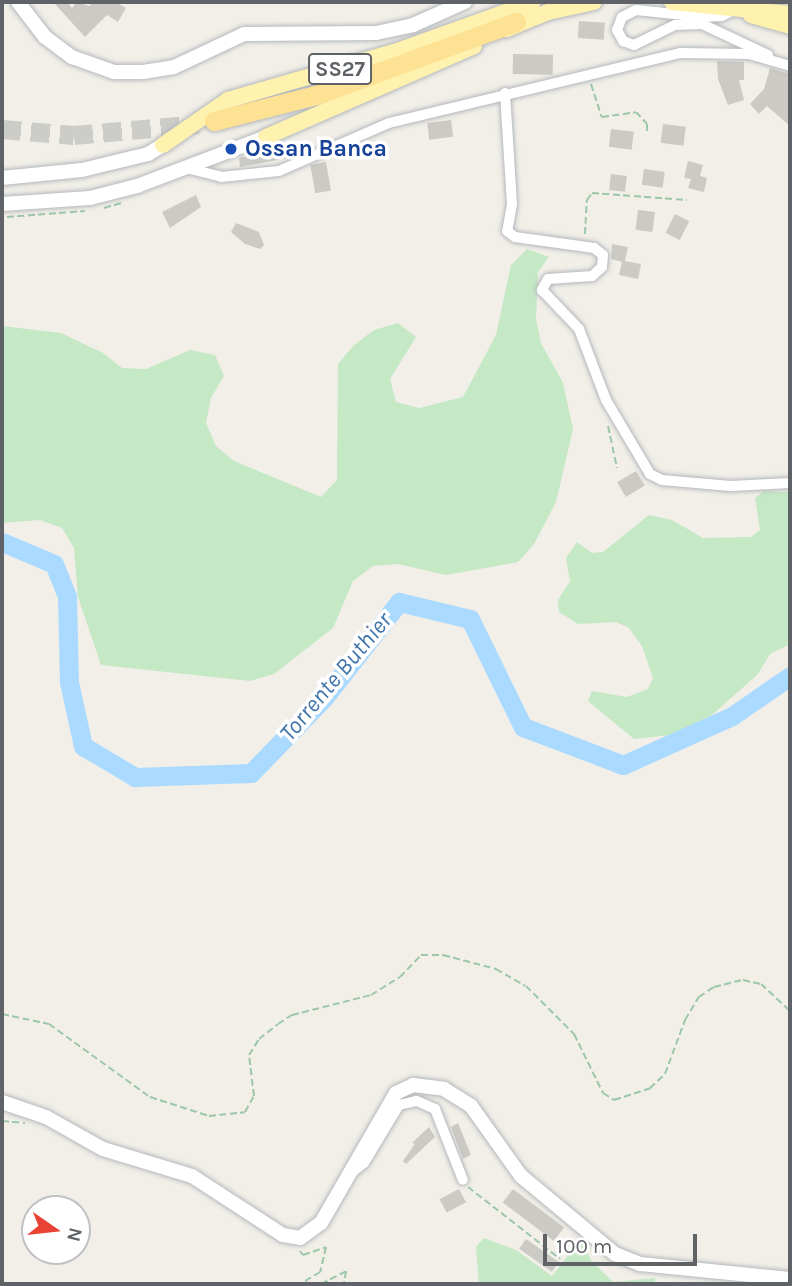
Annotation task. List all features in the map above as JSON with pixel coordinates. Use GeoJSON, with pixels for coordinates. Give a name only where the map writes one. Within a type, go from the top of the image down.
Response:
{"type":"FeatureCollection","features":[{"type":"Feature","properties":{"kind":"highway"},"geometry":{"type":"LineString","coordinates":[[214,121],[316,95],[516,22]]}},
{"type":"Feature","properties":{"kind":"main road"},"geometry":{"type":"LineString","coordinates":[[18,2],[46,37],[72,57],[114,72],[143,72],[174,66],[244,34],[376,33],[413,25],[465,2]]}},
{"type":"Feature","properties":{"kind":"main road","name":"SS27"},"geometry":{"type":"LineString","coordinates":[[2,204],[90,198],[186,168],[408,76],[516,22],[594,2]]}},
{"type":"Feature","properties":{"kind":"main road"},"geometry":{"type":"LineString","coordinates":[[671,2],[790,14]]}},
{"type":"Feature","properties":{"kind":"main road","name":"SS27"},"geometry":{"type":"LineString","coordinates":[[2,178],[82,170],[148,154],[229,100],[400,50],[528,3]]}},
{"type":"Feature","properties":{"kind":"main road"},"geometry":{"type":"LineString","coordinates":[[736,8],[760,20],[790,26]]}},
{"type":"Feature","properties":{"kind":"main road"},"geometry":{"type":"LineString","coordinates":[[2,1102],[47,1117],[103,1149],[192,1176],[283,1235],[300,1238],[315,1231],[396,1093],[413,1085],[444,1089],[471,1106],[521,1176],[615,1254],[640,1264],[790,1279]]}},
{"type":"Feature","properties":{"kind":"street"},"geometry":{"type":"LineString","coordinates":[[736,8],[713,17],[636,10],[622,17],[617,30],[623,41],[634,45],[675,24],[702,24],[764,52],[778,63]]}},
{"type":"Feature","properties":{"kind":"street"},"geometry":{"type":"LineString","coordinates":[[186,168],[221,177],[279,171],[390,123],[505,93],[693,52],[749,54],[790,66]]}},
{"type":"Feature","properties":{"kind":"street"},"geometry":{"type":"LineString","coordinates":[[505,93],[513,204],[507,231],[515,237],[583,246],[603,255],[601,267],[593,276],[548,279],[542,290],[579,329],[606,400],[650,474],[662,480],[731,486],[790,483]]}},
{"type":"Feature","properties":{"kind":"street"},"geometry":{"type":"LineString","coordinates":[[346,1177],[364,1163],[399,1105],[417,1101],[435,1109],[463,1180]]}},
{"type":"Feature","properties":{"kind":"path"},"geometry":{"type":"LineString","coordinates":[[590,76],[596,109],[602,117],[636,112],[647,124],[647,133]]}},
{"type":"Feature","properties":{"kind":"path"},"geometry":{"type":"LineString","coordinates":[[583,246],[587,201],[592,193],[687,200]]}},
{"type":"Feature","properties":{"kind":"path"},"geometry":{"type":"LineString","coordinates":[[608,425],[617,468]]}},
{"type":"Feature","properties":{"kind":"path"},"geometry":{"type":"LineString","coordinates":[[2,1014],[49,1024],[150,1097],[209,1116],[245,1112],[254,1096],[249,1055],[259,1039],[278,1024],[292,1015],[371,995],[400,977],[421,955],[443,955],[496,969],[526,986],[574,1034],[603,1093],[614,1100],[650,1088],[665,1074],[685,1020],[699,997],[714,987],[743,980],[761,984],[790,1011]]}},
{"type":"Feature","properties":{"kind":"path"},"geometry":{"type":"LineString","coordinates":[[463,1180],[472,1193],[560,1259]]}},
{"type":"Feature","properties":{"kind":"path"},"geometry":{"type":"LineString","coordinates":[[283,1235],[303,1255],[326,1247],[320,1272],[302,1283],[310,1284]]}},
{"type":"Feature","properties":{"kind":"path"},"geometry":{"type":"LineString","coordinates":[[321,1284],[346,1272],[344,1284]]}},
{"type":"Feature","properties":{"kind":"green space"},"geometry":{"type":"Polygon","coordinates":[[[527,249],[549,257],[538,272],[536,319],[541,343],[563,383],[573,429],[556,502],[534,544],[518,562],[446,575],[398,564],[373,566],[353,581],[333,628],[274,674],[250,681],[101,665],[78,597],[74,548],[62,528],[40,520],[2,523],[2,326],[61,333],[103,353],[122,368],[146,369],[190,350],[215,355],[224,376],[211,398],[206,423],[216,446],[234,461],[321,497],[337,480],[338,364],[354,345],[374,330],[398,323],[416,337],[390,379],[396,402],[419,408],[463,397],[496,335],[511,265],[527,249]]]}},
{"type":"Feature","properties":{"kind":"green space"},"geometry":{"type":"Polygon","coordinates":[[[764,491],[790,492],[790,644],[770,654],[758,674],[712,715],[670,735],[634,739],[588,701],[592,691],[627,697],[648,689],[653,678],[642,646],[628,627],[616,622],[578,624],[559,612],[558,600],[570,581],[566,558],[577,542],[592,553],[603,552],[649,515],[672,520],[703,538],[751,537],[760,530],[755,498],[764,491]]]}},
{"type":"Feature","properties":{"kind":"green space"},"geometry":{"type":"Polygon","coordinates":[[[484,1238],[516,1250],[552,1276],[581,1239],[591,1260],[613,1282],[655,1278],[655,1284],[479,1284],[476,1247],[484,1238]]]}},
{"type":"Feature","properties":{"kind":"building"},"geometry":{"type":"Polygon","coordinates":[[[53,2],[67,2],[72,8],[77,2],[89,6],[94,2],[116,2],[126,8],[118,22],[107,15],[85,37],[53,2]]]}},
{"type":"Feature","properties":{"kind":"building"},"geometry":{"type":"Polygon","coordinates":[[[579,21],[605,23],[604,40],[578,38],[579,21]]]}},
{"type":"Feature","properties":{"kind":"building"},"geometry":{"type":"Polygon","coordinates":[[[513,54],[553,55],[553,75],[513,74],[513,54]]]}},
{"type":"Feature","properties":{"kind":"building"},"geometry":{"type":"Polygon","coordinates":[[[717,61],[744,62],[744,80],[739,80],[744,100],[728,105],[718,79],[717,61]]]}},
{"type":"Feature","properties":{"kind":"building"},"geometry":{"type":"Polygon","coordinates":[[[770,68],[790,74],[790,126],[767,106],[759,114],[750,104],[764,89],[770,68]]]}},
{"type":"Feature","properties":{"kind":"building"},"geometry":{"type":"Polygon","coordinates":[[[451,120],[453,137],[429,140],[427,123],[451,120]]]}},
{"type":"Feature","properties":{"kind":"building"},"geometry":{"type":"Polygon","coordinates":[[[663,124],[686,127],[684,146],[661,143],[663,124]]]}},
{"type":"Feature","properties":{"kind":"building"},"geometry":{"type":"Polygon","coordinates":[[[611,129],[634,132],[632,150],[609,147],[611,129]]]}},
{"type":"Feature","properties":{"kind":"building"},"geometry":{"type":"Polygon","coordinates":[[[286,146],[288,158],[240,167],[239,158],[286,146]]]}},
{"type":"Feature","properties":{"kind":"building"},"geometry":{"type":"Polygon","coordinates":[[[688,161],[703,165],[700,176],[707,178],[704,192],[688,188],[691,179],[684,178],[688,161]]]}},
{"type":"Feature","properties":{"kind":"building"},"geometry":{"type":"Polygon","coordinates":[[[326,162],[331,191],[315,193],[310,165],[326,162]]]}},
{"type":"Feature","properties":{"kind":"building"},"geometry":{"type":"Polygon","coordinates":[[[644,169],[665,172],[663,188],[642,185],[644,169]]]}},
{"type":"Feature","properties":{"kind":"building"},"geometry":{"type":"Polygon","coordinates":[[[611,174],[627,176],[625,192],[609,190],[611,174]]]}},
{"type":"Feature","properties":{"kind":"building"},"geometry":{"type":"Polygon","coordinates":[[[196,195],[201,207],[170,228],[162,212],[196,195]]]}},
{"type":"Feature","properties":{"kind":"building"},"geometry":{"type":"Polygon","coordinates":[[[638,210],[655,212],[652,232],[636,230],[638,210]]]}},
{"type":"Feature","properties":{"kind":"building"},"geometry":{"type":"Polygon","coordinates":[[[675,214],[689,221],[680,240],[665,233],[675,214]]]}},
{"type":"Feature","properties":{"kind":"building"},"geometry":{"type":"Polygon","coordinates":[[[236,223],[259,232],[264,245],[260,249],[245,244],[231,232],[236,223]]]}},
{"type":"Feature","properties":{"kind":"building"},"geometry":{"type":"Polygon","coordinates":[[[612,244],[628,247],[625,261],[641,264],[638,279],[619,275],[622,262],[611,259],[612,244]]]}},
{"type":"Feature","properties":{"kind":"building"},"geometry":{"type":"Polygon","coordinates":[[[636,471],[645,486],[626,497],[617,482],[636,471]]]}},
{"type":"Feature","properties":{"kind":"building"},"geometry":{"type":"Polygon","coordinates":[[[458,1123],[471,1155],[463,1159],[451,1127],[458,1123]]]}},
{"type":"Feature","properties":{"kind":"building"},"geometry":{"type":"Polygon","coordinates":[[[429,1127],[435,1137],[406,1164],[403,1161],[415,1144],[412,1143],[429,1127]]]}},
{"type":"Feature","properties":{"kind":"building"},"geometry":{"type":"Polygon","coordinates":[[[459,1189],[466,1202],[447,1213],[440,1199],[459,1189]]]}},
{"type":"Feature","properties":{"kind":"building"},"geometry":{"type":"Polygon","coordinates":[[[513,1189],[564,1228],[554,1241],[503,1203],[513,1189]]]}},
{"type":"Feature","properties":{"kind":"building"},"geometry":{"type":"Polygon","coordinates":[[[526,1239],[559,1262],[552,1272],[519,1249],[526,1239]]]}},
{"type":"Feature","properties":{"kind":"waterway","name":"Torrente Buthier"},"geometry":{"type":"LineString","coordinates":[[2,542],[54,564],[67,596],[69,682],[83,746],[135,777],[251,773],[324,698],[399,602],[470,619],[523,727],[623,765],[732,716],[790,676]]}},
{"type":"Feature","properties":{"kind":"tunnel"},"geometry":{"type":"LineString","coordinates":[[2,129],[74,135],[199,124]]}},
{"type":"Feature","properties":{"kind":"place","name":"Ossan Banca"},"geometry":{"type":"Point","coordinates":[231,149]}}]}
